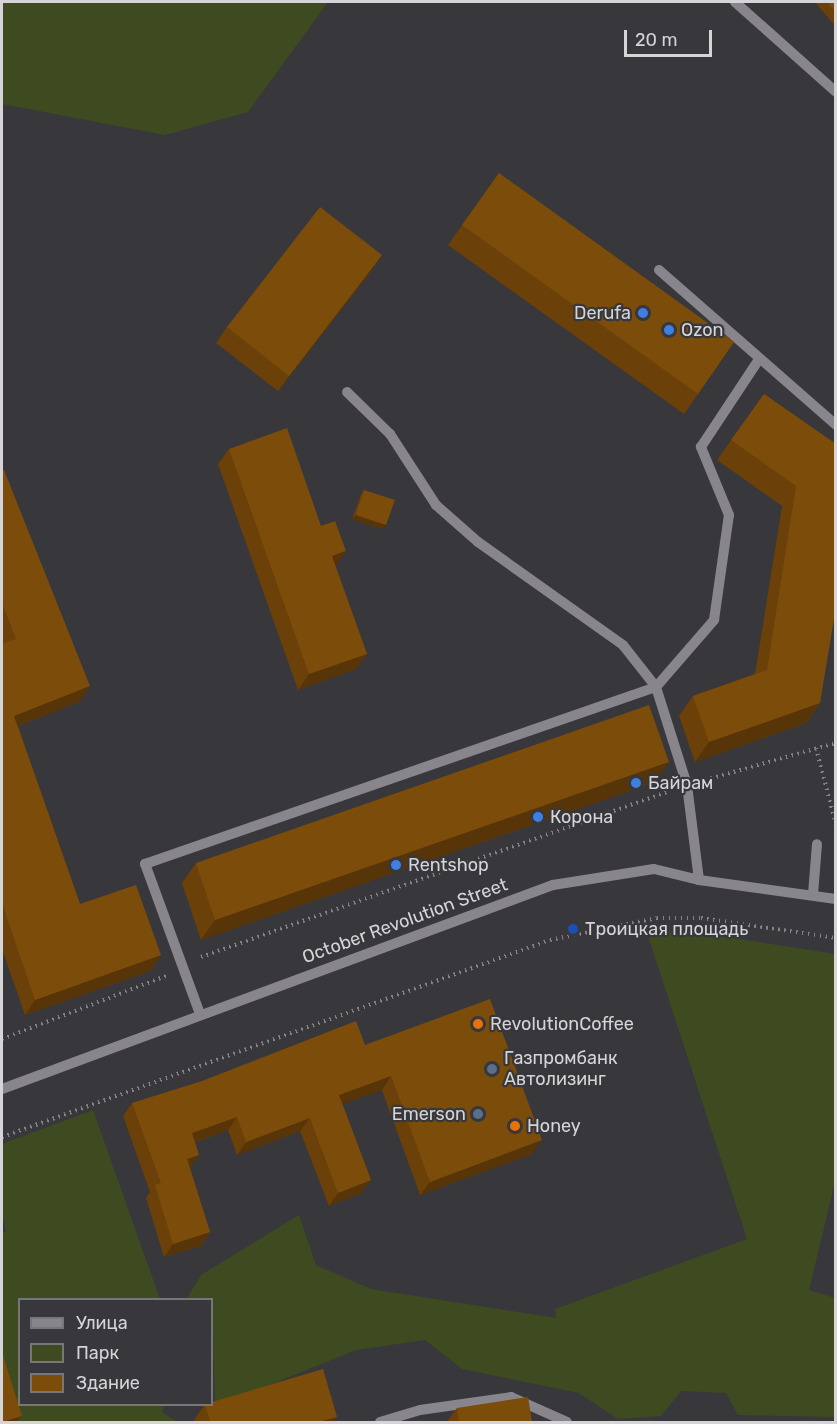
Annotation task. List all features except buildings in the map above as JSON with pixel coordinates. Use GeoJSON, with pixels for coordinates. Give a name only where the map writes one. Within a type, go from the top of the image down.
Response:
{"type":"FeatureCollection","features":[{"type":"Feature","properties":{"kind":"street"},"geometry":{"type":"LineString","coordinates":[[735,2],[836,92]]}},
{"type":"Feature","properties":{"kind":"street"},"geometry":{"type":"LineString","coordinates":[[659,270],[758,361],[836,425]]}},
{"type":"Feature","properties":{"kind":"street"},"geometry":{"type":"LineString","coordinates":[[200,1014],[144,864],[656,687],[714,620],[729,515],[701,447],[758,361]]}},
{"type":"Feature","properties":{"kind":"street"},"geometry":{"type":"LineString","coordinates":[[347,392],[390,434],[436,505],[486,549],[623,645],[656,687],[687,785],[699,880]]}},
{"type":"Feature","properties":{"kind":"street"},"geometry":{"type":"LineString","coordinates":[[813,894],[818,844]]}},
{"type":"Feature","properties":{"kind":"street","name":"October Revolution Street"},"geometry":{"type":"LineString","coordinates":[[2,1089],[554,885],[654,869],[699,880],[836,898]]}},
{"type":"Feature","properties":{"kind":"street"},"geometry":{"type":"LineString","coordinates":[[380,1422],[420,1410],[511,1398],[567,1422]]}},
{"type":"Feature","properties":{"kind":"path"},"geometry":{"type":"LineString","coordinates":[[2,1039],[160,980],[181,964],[687,785],[836,743]]}},
{"type":"Feature","properties":{"kind":"path"},"geometry":{"type":"LineString","coordinates":[[816,748],[836,825]]}},
{"type":"Feature","properties":{"kind":"path"},"geometry":{"type":"LineString","coordinates":[[2,1137],[550,940],[657,918],[701,918],[836,938]]}},
{"type":"Feature","properties":{"kind":"green space"},"geometry":{"type":"Polygon","coordinates":[[[2,2],[328,2],[248,112],[165,135],[2,104],[2,2]]]}},
{"type":"Feature","properties":{"kind":"green space"},"geometry":{"type":"Polygon","coordinates":[[[682,930],[835,954],[835,1182],[809,1290],[835,1298],[835,1417],[738,1415],[726,1393],[681,1391],[661,1416],[618,1419],[579,1393],[462,1369],[425,1340],[356,1350],[215,1407],[213,1298],[187,1298],[201,1275],[299,1215],[316,1265],[371,1289],[556,1318],[555,1309],[747,1239],[649,939],[651,935],[682,930]]]}},
{"type":"Feature","properties":{"kind":"green space"},"geometry":{"type":"Polygon","coordinates":[[[93,1110],[160,1298],[18,1298],[18,1406],[164,1406],[162,1412],[178,1422],[16,1422],[2,1375],[2,1233],[6,1231],[2,1216],[2,1144],[93,1110]]]}},
{"type":"Feature","properties":{"kind":"place","name":"Derufa"},"geometry":{"type":"Point","coordinates":[643,313]}},
{"type":"Feature","properties":{"kind":"place","name":"Ozon"},"geometry":{"type":"Point","coordinates":[669,330]}},
{"type":"Feature","properties":{"kind":"place","name":"Байрам"},"geometry":{"type":"Point","coordinates":[636,783]}},
{"type":"Feature","properties":{"kind":"place","name":"Корона"},"geometry":{"type":"Point","coordinates":[538,817]}},
{"type":"Feature","properties":{"kind":"place","name":"Rentshop"},"geometry":{"type":"Point","coordinates":[396,865]}},
{"type":"Feature","properties":{"kind":"place","name":"Троицкая площадь"},"geometry":{"type":"Point","coordinates":[573,929]}},
{"type":"Feature","properties":{"kind":"place","name":"RevolutionCoffee"},"geometry":{"type":"Point","coordinates":[478,1024]}},
{"type":"Feature","properties":{"kind":"place","name":"Газпромбанк Автолизинг"},"geometry":{"type":"Point","coordinates":[492,1069]}},
{"type":"Feature","properties":{"kind":"place","name":"Emerson"},"geometry":{"type":"Point","coordinates":[478,1114]}},
{"type":"Feature","properties":{"kind":"place","name":"Honey"},"geometry":{"type":"Point","coordinates":[515,1126]}}]}
